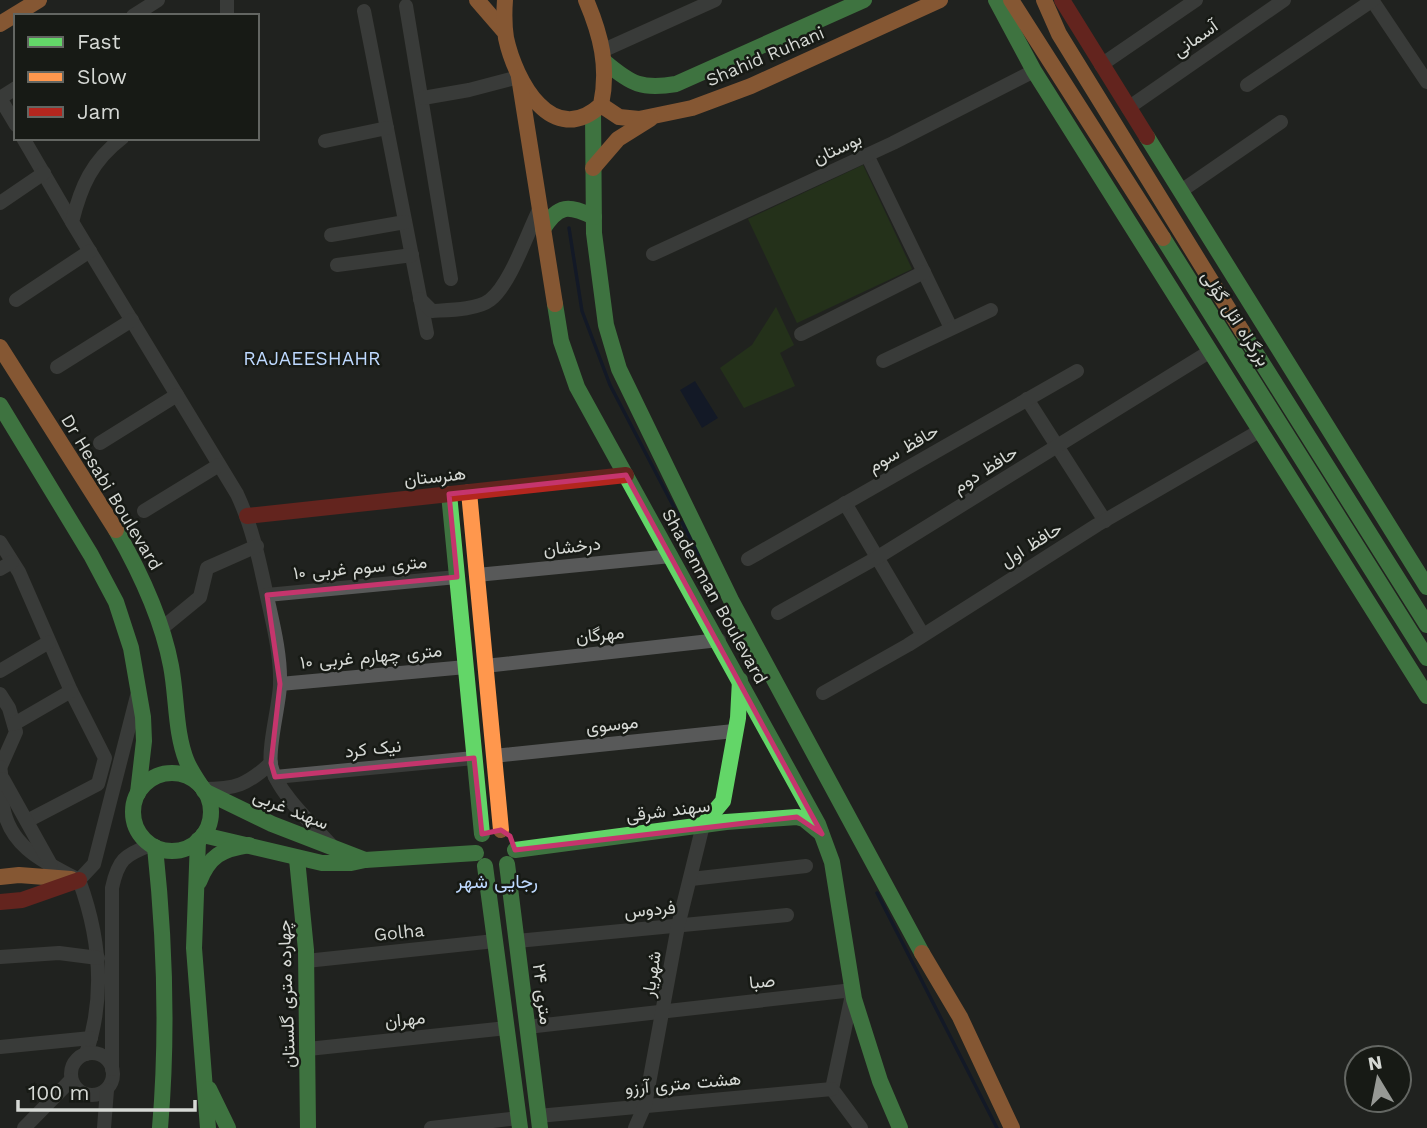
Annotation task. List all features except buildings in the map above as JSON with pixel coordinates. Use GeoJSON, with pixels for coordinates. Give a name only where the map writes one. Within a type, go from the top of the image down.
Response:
{"type":"FeatureCollection","features":[{"type":"Feature","properties":{"kind":"main road"},"geometry":{"type":"LineString","coordinates":[[16,14],[39,0]]}},
{"type":"Feature","properties":{"kind":"main road"},"geometry":{"type":"LineString","coordinates":[[477,0],[503,30],[519,77],[535,102],[552,114],[569,120],[580,119],[597,109]]}},
{"type":"Feature","properties":{"kind":"main road"},"geometry":{"type":"LineString","coordinates":[[503,30],[505,0]]}},
{"type":"Feature","properties":{"kind":"main road"},"geometry":{"type":"LineString","coordinates":[[586,0],[605,56]]}},
{"type":"Feature","properties":{"kind":"main road","name":"Shahid Ruhani"},"geometry":{"type":"LineString","coordinates":[[605,56],[633,85],[655,88],[676,84],[864,0]]}},
{"type":"Feature","properties":{"kind":"main road","name":"Shahid Ruhani"},"geometry":{"type":"LineString","coordinates":[[597,109],[619,117],[652,118],[690,109],[763,80],[940,0]]}},
{"type":"Feature","properties":{"kind":"main road"},"geometry":{"type":"LineString","coordinates":[[996,0],[1034,71],[1427,696]]}},
{"type":"Feature","properties":{"kind":"main road","name":"بزرگراه ائل گؤلی"},"geometry":{"type":"LineString","coordinates":[[1012,0],[1427,657]]}},
{"type":"Feature","properties":{"kind":"main road","name":"بزرگراه ائل گؤلی"},"geometry":{"type":"LineString","coordinates":[[1044,0],[1059,34],[1153,189],[1427,625]]}},
{"type":"Feature","properties":{"kind":"main road"},"geometry":{"type":"LineString","coordinates":[[1062,0],[1427,587]]}},
{"type":"Feature","properties":{"kind":"main road"},"geometry":{"type":"LineString","coordinates":[[1040,43],[1041,37],[1047,33],[1059,34]]}},
{"type":"Feature","properties":{"kind":"main road","name":"Shadenman Boulevard"},"geometry":{"type":"LineString","coordinates":[[605,56],[606,80],[597,109],[593,168],[594,218],[606,325],[619,369],[731,600],[905,926],[960,1017],[1012,1128]]}},
{"type":"Feature","properties":{"kind":"main road","name":"Shadenman Boulevard"},"geometry":{"type":"LineString","coordinates":[[519,77],[561,341],[577,387],[719,640],[822,834],[832,862],[853,990],[880,1081],[900,1128]]}},
{"type":"Feature","properties":{"kind":"main road"},"geometry":{"type":"LineString","coordinates":[[593,168],[617,138],[652,118]]}},
{"type":"Feature","properties":{"kind":"main road"},"geometry":{"type":"LineString","coordinates":[[542,229],[552,214],[560,209],[571,207],[594,218]]}},
{"type":"Feature","properties":{"kind":"main road","name":"Dr Hesabi Boulevard"},"geometry":{"type":"LineString","coordinates":[[0,347],[116,529],[141,575],[171,664],[182,746],[188,764],[203,788]]}},
{"type":"Feature","properties":{"kind":"main road"},"geometry":{"type":"LineString","coordinates":[[0,405],[91,555],[116,602],[131,648],[144,717],[138,793]]}},
{"type":"Feature","properties":{"kind":"main road","name":"هنرستان"},"geometry":{"type":"LineString","coordinates":[[247,516],[626,475]]}},
{"type":"Feature","properties":{"kind":"main road"},"geometry":{"type":"LineString","coordinates":[[470,492],[501,830]]}},
{"type":"Feature","properties":{"kind":"main road"},"geometry":{"type":"LineString","coordinates":[[449,494],[482,834]]}},
{"type":"Feature","properties":{"kind":"main road"},"geometry":{"type":"LineString","coordinates":[[704,825],[723,801],[740,679]]}},
{"type":"Feature","properties":{"kind":"main road"},"geometry":{"type":"LineString","coordinates":[[201,837],[178,850],[153,846],[142,837],[136,827],[133,804],[145,783],[155,776],[167,773],[191,778],[203,788],[209,801],[211,813],[201,837],[195,894],[199,1042],[208,1128]]}},
{"type":"Feature","properties":{"kind":"main road","name":"سهند غربی"},"geometry":{"type":"LineString","coordinates":[[203,788],[262,819],[365,860]]}},
{"type":"Feature","properties":{"kind":"main road","name":"سهند شرقی"},"geometry":{"type":"LineString","coordinates":[[511,857],[704,825],[797,817],[810,823],[822,834]]}},
{"type":"Feature","properties":{"kind":"main road"},"geometry":{"type":"LineString","coordinates":[[480,859],[493,868],[511,857],[511,838],[501,830],[492,830],[482,834],[476,843],[495,942],[519,1123]]}},
{"type":"Feature","properties":{"kind":"main road","name":"سهند غربی"},"geometry":{"type":"LineString","coordinates":[[201,837],[249,845],[298,859],[351,864],[365,860],[480,859]]}},
{"type":"Feature","properties":{"kind":"main road"},"geometry":{"type":"LineString","coordinates":[[195,894],[203,870],[213,855],[225,848],[249,845]]}},
{"type":"Feature","properties":{"kind":"main road"},"geometry":{"type":"LineString","coordinates":[[153,846],[163,969],[165,1058],[160,1128]]}},
{"type":"Feature","properties":{"kind":"main road","name":"۲۴ متری"},"geometry":{"type":"LineString","coordinates":[[511,857],[517,941],[539,1122]]}},
{"type":"Feature","properties":{"kind":"main road","name":"چهارده متری گلستان"},"geometry":{"type":"LineString","coordinates":[[298,859],[306,961],[308,1128]]}},
{"type":"Feature","properties":{"kind":"main road"},"geometry":{"type":"LineString","coordinates":[[0,877],[19,875],[79,880]]}},
{"type":"Feature","properties":{"kind":"main road"},"geometry":{"type":"LineString","coordinates":[[0,902],[22,900],[79,880]]}},
{"type":"Feature","properties":{"kind":"main road"},"geometry":{"type":"LineString","coordinates":[[203,1075],[228,1128]]}},
{"type":"Feature","properties":{"kind":"street"},"geometry":{"type":"LineString","coordinates":[[136,14],[158,0]]}},
{"type":"Feature","properties":{"kind":"street"},"geometry":{"type":"LineString","coordinates":[[605,56],[715,0]]}},
{"type":"Feature","properties":{"kind":"street"},"geometry":{"type":"LineString","coordinates":[[1101,65],[1196,0]]}},
{"type":"Feature","properties":{"kind":"street","name":"آسمانی"},"geometry":{"type":"LineString","coordinates":[[1128,108],[1283,0]]}},
{"type":"Feature","properties":{"kind":"street"},"geometry":{"type":"LineString","coordinates":[[1247,85],[1372,0],[1425,75]]}},
{"type":"Feature","properties":{"kind":"street"},"geometry":{"type":"LineString","coordinates":[[406,6],[451,279]]}},
{"type":"Feature","properties":{"kind":"street"},"geometry":{"type":"LineString","coordinates":[[365,11],[427,333]]}},
{"type":"Feature","properties":{"kind":"street","name":"بوستان"},"geometry":{"type":"LineString","coordinates":[[653,254],[867,155],[1034,71]]}},
{"type":"Feature","properties":{"kind":"street"},"geometry":{"type":"LineString","coordinates":[[423,98],[519,77]]}},
{"type":"Feature","properties":{"kind":"street"},"geometry":{"type":"LineString","coordinates":[[14,90],[0,98],[14,122]]}},
{"type":"Feature","properties":{"kind":"street"},"geometry":{"type":"LineString","coordinates":[[1181,191],[1281,122]]}},
{"type":"Feature","properties":{"kind":"street"},"geometry":{"type":"LineString","coordinates":[[325,141],[387,128]]}},
{"type":"Feature","properties":{"kind":"street"},"geometry":{"type":"LineString","coordinates":[[24,140],[247,516],[257,546],[276,637],[280,684],[273,770],[286,794],[332,846]]}},
{"type":"Feature","properties":{"kind":"street"},"geometry":{"type":"LineString","coordinates":[[72,222],[80,191],[88,174],[119,140]]}},
{"type":"Feature","properties":{"kind":"street"},"geometry":{"type":"LineString","coordinates":[[867,155],[951,328]]}},
{"type":"Feature","properties":{"kind":"street"},"geometry":{"type":"LineString","coordinates":[[0,203],[44,173]]}},
{"type":"Feature","properties":{"kind":"street"},"geometry":{"type":"LineString","coordinates":[[420,299],[432,311],[461,310],[490,301],[510,277],[539,210]]}},
{"type":"Feature","properties":{"kind":"street"},"geometry":{"type":"LineString","coordinates":[[331,235],[405,222]]}},
{"type":"Feature","properties":{"kind":"street"},"geometry":{"type":"LineString","coordinates":[[16,300],[90,251]]}},
{"type":"Feature","properties":{"kind":"street"},"geometry":{"type":"LineString","coordinates":[[337,265],[412,255]]}},
{"type":"Feature","properties":{"kind":"street"},"geometry":{"type":"LineString","coordinates":[[801,334],[924,272]]}},
{"type":"Feature","properties":{"kind":"street"},"geometry":{"type":"LineString","coordinates":[[883,361],[991,310]]}},
{"type":"Feature","properties":{"kind":"street"},"geometry":{"type":"LineString","coordinates":[[57,367],[132,320]]}},
{"type":"Feature","properties":{"kind":"street","name":"حافظ دوم"},"geometry":{"type":"LineString","coordinates":[[778,613],[878,557],[1209,352]]}},
{"type":"Feature","properties":{"kind":"street","name":"حافظ سوم"},"geometry":{"type":"LineString","coordinates":[[748,559],[1077,371]]}},
{"type":"Feature","properties":{"kind":"street"},"geometry":{"type":"LineString","coordinates":[[100,443],[177,395]]}},
{"type":"Feature","properties":{"kind":"street"},"geometry":{"type":"LineString","coordinates":[[1027,399],[1105,521]]}},
{"type":"Feature","properties":{"kind":"street","name":"حافظ اول"},"geometry":{"type":"LineString","coordinates":[[823,693],[923,635],[1105,521],[1261,430]]}},
{"type":"Feature","properties":{"kind":"street"},"geometry":{"type":"LineString","coordinates":[[144,511],[219,465]]}},
{"type":"Feature","properties":{"kind":"street"},"geometry":{"type":"LineString","coordinates":[[845,503],[923,635]]}},
{"type":"Feature","properties":{"kind":"street"},"geometry":{"type":"LineString","coordinates":[[0,542],[6,565],[49,642],[105,758],[98,784],[27,821]]}},
{"type":"Feature","properties":{"kind":"street"},"geometry":{"type":"LineString","coordinates":[[161,629],[200,597],[207,568],[257,546]]}},
{"type":"Feature","properties":{"kind":"street","name":"درخشان"},"geometry":{"type":"LineString","coordinates":[[477,575],[671,556]]}},
{"type":"Feature","properties":{"kind":"street","name":"۱۰ متری سوم غربی"},"geometry":{"type":"LineString","coordinates":[[267,595],[457,577]]}},
{"type":"Feature","properties":{"kind":"street","name":"مهرگان"},"geometry":{"type":"LineString","coordinates":[[485,666],[719,640]]}},
{"type":"Feature","properties":{"kind":"street"},"geometry":{"type":"LineString","coordinates":[[0,671],[49,642]]}},
{"type":"Feature","properties":{"kind":"street","name":"۱۰ متری چهارم غربی"},"geometry":{"type":"LineString","coordinates":[[280,684],[466,667]]}},
{"type":"Feature","properties":{"kind":"street"},"geometry":{"type":"LineString","coordinates":[[79,880],[94,864],[139,688]]}},
{"type":"Feature","properties":{"kind":"street"},"geometry":{"type":"LineString","coordinates":[[14,723],[71,691]]}},
{"type":"Feature","properties":{"kind":"street"},"geometry":{"type":"LineString","coordinates":[[0,694],[9,708],[16,732],[1,771],[3,803],[11,831],[22,847],[79,880],[89,908],[98,958],[99,996],[86,1054]]}},
{"type":"Feature","properties":{"kind":"street","name":"موسوی"},"geometry":{"type":"LineString","coordinates":[[494,756],[734,731]]}},
{"type":"Feature","properties":{"kind":"street","name":"نیک کرد"},"geometry":{"type":"LineString","coordinates":[[273,770],[474,758]]}},
{"type":"Feature","properties":{"kind":"street"},"geometry":{"type":"LineString","coordinates":[[203,788],[239,787],[273,770]]}},
{"type":"Feature","properties":{"kind":"street"},"geometry":{"type":"LineString","coordinates":[[1,771],[51,865]]}},
{"type":"Feature","properties":{"kind":"street","name":"شهریار"},"geometry":{"type":"LineString","coordinates":[[635,1128],[645,1105],[678,926],[704,825]]}},
{"type":"Feature","properties":{"kind":"street"},"geometry":{"type":"LineString","coordinates":[[104,1128],[107,1090],[113,1069],[111,888],[121,860],[130,853],[153,846]]}},
{"type":"Feature","properties":{"kind":"street"},"geometry":{"type":"LineString","coordinates":[[691,878],[806,866]]}},
{"type":"Feature","properties":{"kind":"street","name":"فردوس"},"geometry":{"type":"LineString","coordinates":[[517,941],[787,915]]}},
{"type":"Feature","properties":{"kind":"street","name":"Golha"},"geometry":{"type":"LineString","coordinates":[[306,961],[495,942]]}},
{"type":"Feature","properties":{"kind":"street"},"geometry":{"type":"LineString","coordinates":[[0,957],[52,953],[98,958]]}},
{"type":"Feature","properties":{"kind":"street"},"geometry":{"type":"LineString","coordinates":[[853,990],[832,1089],[861,1128]]}},
{"type":"Feature","properties":{"kind":"street","name":"صبا"},"geometry":{"type":"LineString","coordinates":[[527,1027],[853,990]]}},
{"type":"Feature","properties":{"kind":"street","name":"مهران"},"geometry":{"type":"LineString","coordinates":[[308,1049],[507,1028]]}},
{"type":"Feature","properties":{"kind":"street"},"geometry":{"type":"LineString","coordinates":[[0,1047],[91,1038]]}},
{"type":"Feature","properties":{"kind":"street"},"geometry":{"type":"LineString","coordinates":[[107,1090],[101,1094],[86,1095],[74,1087],[71,1080],[73,1064],[86,1054],[93,1053],[105,1058],[113,1069]]}},
{"type":"Feature","properties":{"kind":"street"},"geometry":{"type":"LineString","coordinates":[[24,1128],[71,1080]]}},
{"type":"Feature","properties":{"kind":"street","name":"هشت متری آرزو"},"geometry":{"type":"LineString","coordinates":[[539,1122],[645,1105],[832,1089]]}},
{"type":"Feature","properties":{"kind":"street"},"geometry":{"type":"LineString","coordinates":[[431,1128],[519,1123]]}},
{"type":"Feature","properties":{"kind":"highlighted area"},"geometry":{"type":"Polygon","coordinates":[[[626,475],[822,834],[797,817],[515,850],[510,836],[501,830],[482,834],[474,758],[275,777],[271,763],[280,684],[267,595],[457,577],[449,494],[626,475]]]}},
{"type":"Feature","properties":{"kind":"green space"},"geometry":{"type":"Polygon","coordinates":[[[863,165],[912,269],[797,323],[748,219],[863,165]]]}},
{"type":"Feature","properties":{"kind":"green space"},"geometry":{"type":"Polygon","coordinates":[[[776,307],[794,345],[780,353],[795,386],[744,408],[720,368],[752,345],[776,307]]]}},
{"type":"Feature","properties":{"kind":"water"},"geometry":{"type":"Polygon","coordinates":[[[695,381],[718,418],[702,428],[680,390],[695,381]]]}},
{"type":"Feature","properties":{"kind":"waterway"},"geometry":{"type":"LineString","coordinates":[[569,228],[582,311],[610,385],[699,555]]}},
{"type":"Feature","properties":{"kind":"waterway"},"geometry":{"type":"LineString","coordinates":[[877,893],[997,1128]]}},
{"type":"Feature","properties":{"kind":"traffic: fast"},"geometry":{"type":"LineString","coordinates":[[605,62],[622,76],[638,84],[676,84],[864,0]]}},
{"type":"Feature","properties":{"kind":"traffic: fast"},"geometry":{"type":"LineString","coordinates":[[996,0],[1034,71],[1427,696]]}},
{"type":"Feature","properties":{"kind":"traffic: fast"},"geometry":{"type":"LineString","coordinates":[[593,112],[594,233],[606,325],[619,369],[731,600],[922,953]]}},
{"type":"Feature","properties":{"kind":"traffic: fast"},"geometry":{"type":"LineString","coordinates":[[1147,137],[1427,587]]}},
{"type":"Feature","properties":{"kind":"traffic: fast"},"geometry":{"type":"LineString","coordinates":[[543,229],[554,215],[565,209],[577,210],[594,217]]}},
{"type":"Feature","properties":{"kind":"traffic: fast"},"geometry":{"type":"LineString","coordinates":[[1163,238],[1427,658]]}},
{"type":"Feature","properties":{"kind":"traffic: fast"},"geometry":{"type":"LineString","coordinates":[[555,304],[561,341],[577,387],[818,824],[832,862],[854,999],[880,1081],[900,1128]]}},
{"type":"Feature","properties":{"kind":"traffic: fast"},"geometry":{"type":"LineString","coordinates":[[1242,331],[1427,625]]}},
{"type":"Feature","properties":{"kind":"traffic: fast"},"geometry":{"type":"LineString","coordinates":[[0,405],[91,555],[116,602],[131,648],[143,717],[144,741],[138,793]]}},
{"type":"Feature","properties":{"kind":"traffic: fast"},"geometry":{"type":"LineString","coordinates":[[449,494],[482,834]]}},
{"type":"Feature","properties":{"kind":"traffic: fast"},"geometry":{"type":"LineString","coordinates":[[116,530],[142,579],[162,630],[171,666],[183,751],[201,786]]}},
{"type":"Feature","properties":{"kind":"traffic: fast"},"geometry":{"type":"LineString","coordinates":[[703,825],[723,801],[738,718],[740,680]]}},
{"type":"Feature","properties":{"kind":"traffic: fast"},"geometry":{"type":"LineString","coordinates":[[172,773],[187,776],[204,790],[211,812],[208,827],[194,844],[172,851],[157,848],[140,834],[133,812],[136,797],[150,780],[172,773]]}},
{"type":"Feature","properties":{"kind":"traffic: fast"},"geometry":{"type":"LineString","coordinates":[[204,791],[272,824],[365,860]]}},
{"type":"Feature","properties":{"kind":"traffic: fast"},"geometry":{"type":"LineString","coordinates":[[515,850],[726,822],[797,817],[804,819],[821,833]]}},
{"type":"Feature","properties":{"kind":"traffic: fast"},"geometry":{"type":"LineString","coordinates":[[203,835],[322,863],[476,853]]}},
{"type":"Feature","properties":{"kind":"traffic: fast"},"geometry":{"type":"LineString","coordinates":[[198,840],[194,948],[208,1128]]}},
{"type":"Feature","properties":{"kind":"traffic: fast"},"geometry":{"type":"LineString","coordinates":[[199,882],[207,866],[218,855],[249,845]]}},
{"type":"Feature","properties":{"kind":"traffic: fast"},"geometry":{"type":"LineString","coordinates":[[155,847],[164,987],[160,1128]]}},
{"type":"Feature","properties":{"kind":"traffic: fast"},"geometry":{"type":"LineString","coordinates":[[297,859],[306,950],[308,1128]]}},
{"type":"Feature","properties":{"kind":"traffic: fast"},"geometry":{"type":"LineString","coordinates":[[507,864],[540,1128]]}},
{"type":"Feature","properties":{"kind":"traffic: fast"},"geometry":{"type":"LineString","coordinates":[[485,866],[520,1128]]}},
{"type":"Feature","properties":{"kind":"traffic: fast"},"geometry":{"type":"LineString","coordinates":[[209,1089],[228,1128]]}},
{"type":"Feature","properties":{"kind":"traffic: slow"},"geometry":{"type":"LineString","coordinates":[[16,14],[39,0]]}},
{"type":"Feature","properties":{"kind":"traffic: slow"},"geometry":{"type":"LineString","coordinates":[[477,0],[503,30]]}},
{"type":"Feature","properties":{"kind":"traffic: slow"},"geometry":{"type":"LineString","coordinates":[[505,0],[506,38],[518,73],[538,104],[552,115],[567,119],[583,117],[601,105],[604,64],[596,26],[586,0]]}},
{"type":"Feature","properties":{"kind":"traffic: slow"},"geometry":{"type":"LineString","coordinates":[[601,105],[619,117],[639,119],[692,108],[751,86],[940,0]]}},
{"type":"Feature","properties":{"kind":"traffic: slow"},"geometry":{"type":"LineString","coordinates":[[1011,0],[1163,238]]}},
{"type":"Feature","properties":{"kind":"traffic: slow"},"geometry":{"type":"LineString","coordinates":[[1044,0],[1059,34],[1242,331]]}},
{"type":"Feature","properties":{"kind":"traffic: slow"},"geometry":{"type":"LineString","coordinates":[[0,24],[14,15]]}},
{"type":"Feature","properties":{"kind":"traffic: slow"},"geometry":{"type":"LineString","coordinates":[[519,77],[555,304]]}},
{"type":"Feature","properties":{"kind":"traffic: slow"},"geometry":{"type":"LineString","coordinates":[[593,168],[618,139],[650,119]]}},
{"type":"Feature","properties":{"kind":"traffic: slow"},"geometry":{"type":"LineString","coordinates":[[0,347],[116,530]]}},
{"type":"Feature","properties":{"kind":"traffic: slow"},"geometry":{"type":"LineString","coordinates":[[469,492],[501,830]]}},
{"type":"Feature","properties":{"kind":"traffic: slow"},"geometry":{"type":"LineString","coordinates":[[0,877],[19,875],[71,879]]}},
{"type":"Feature","properties":{"kind":"traffic: slow"},"geometry":{"type":"LineString","coordinates":[[922,953],[960,1017],[1012,1128]]}},
{"type":"Feature","properties":{"kind":"traffic: jam"},"geometry":{"type":"LineString","coordinates":[[1062,0],[1147,137]]}},
{"type":"Feature","properties":{"kind":"traffic: jam"},"geometry":{"type":"LineString","coordinates":[[247,516],[626,475]]}},
{"type":"Feature","properties":{"kind":"traffic: jam"},"geometry":{"type":"LineString","coordinates":[[0,902],[22,900],[79,880]]}},
{"type":"Feature","properties":{"kind":"district","name":"RAJAEESHAHR"},"geometry":{"type":"Point","coordinates":[312,358]}},
{"type":"Feature","properties":{"kind":"district","name":"رجایی شهر"},"geometry":{"type":"Point","coordinates":[497,881]}}]}
